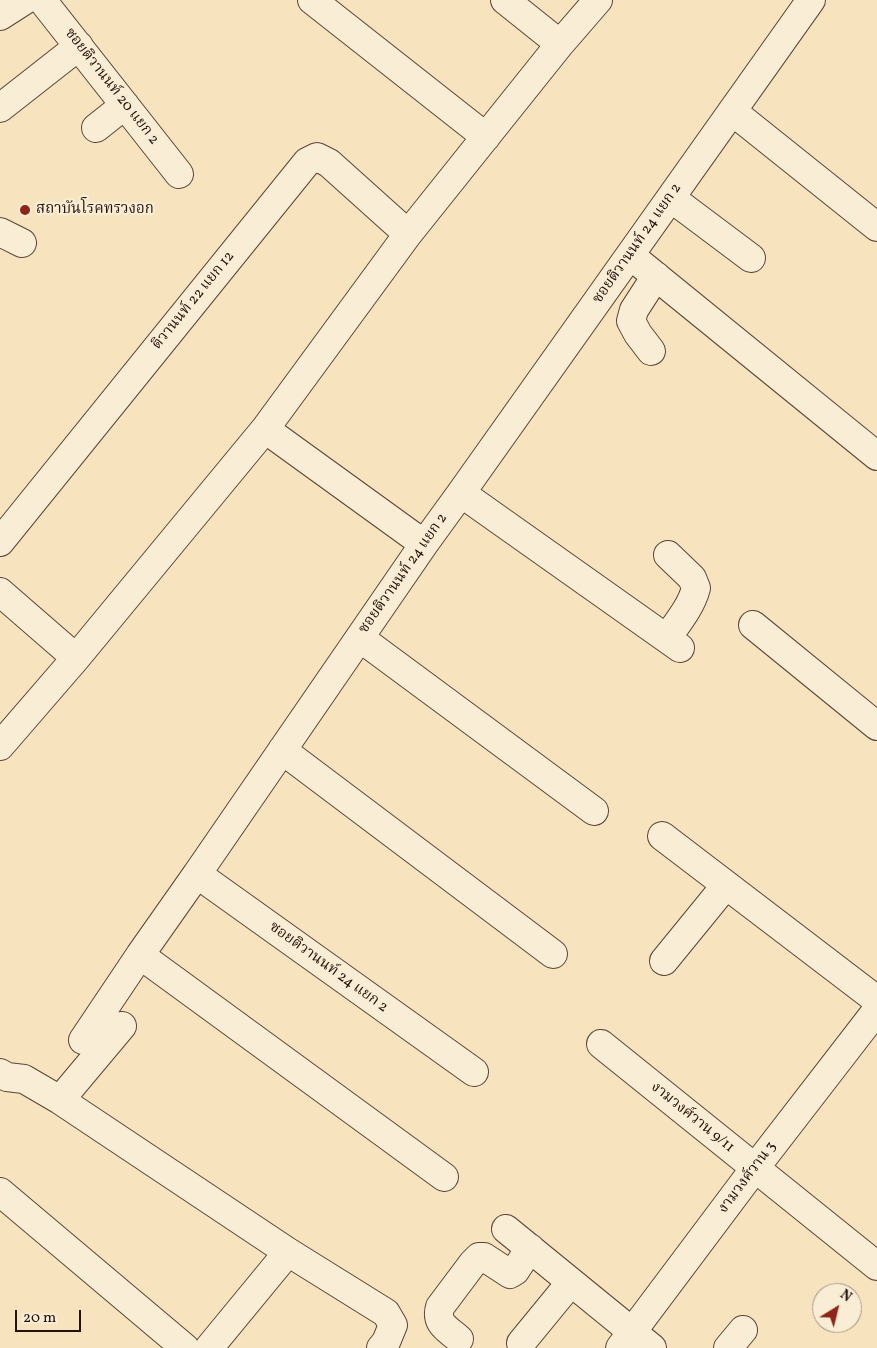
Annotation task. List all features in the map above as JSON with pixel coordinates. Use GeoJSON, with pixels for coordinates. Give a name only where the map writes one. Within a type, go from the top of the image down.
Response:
{"type":"FeatureCollection","features":[{"type":"Feature","properties":{"kind":"street"},"geometry":{"type":"LineString","coordinates":[[0,16],[26,0]]}},
{"type":"Feature","properties":{"kind":"street","name":"ซอยติวานนท์ 20 แยก 2"},"geometry":{"type":"LineString","coordinates":[[42,0],[179,174]]}},
{"type":"Feature","properties":{"kind":"street"},"geometry":{"type":"LineString","coordinates":[[312,0],[486,137]]}},
{"type":"Feature","properties":{"kind":"street"},"geometry":{"type":"LineString","coordinates":[[505,0],[560,44]]}},
{"type":"Feature","properties":{"kind":"street"},"geometry":{"type":"LineString","coordinates":[[0,746],[76,658],[265,429],[408,234],[560,44],[598,0]]}},
{"type":"Feature","properties":{"kind":"street","name":"ซอยติวานนท์ 24 แยก 2"},"geometry":{"type":"LineString","coordinates":[[474,1072],[197,874],[424,544],[811,0]]}},
{"type":"Feature","properties":{"kind":"street"},"geometry":{"type":"LineString","coordinates":[[0,108],[79,46]]}},
{"type":"Feature","properties":{"kind":"street"},"geometry":{"type":"LineString","coordinates":[[96,128],[125,105]]}},
{"type":"Feature","properties":{"kind":"street"},"geometry":{"type":"LineString","coordinates":[[732,110],[877,227]]}},
{"type":"Feature","properties":{"kind":"street","name":"ติวานนท์ 22 แยก 12"},"geometry":{"type":"LineString","coordinates":[[0,542],[307,162],[317,157],[329,163],[408,234]]}},
{"type":"Feature","properties":{"kind":"street"},"geometry":{"type":"LineString","coordinates":[[671,198],[751,258]]}},
{"type":"Feature","properties":{"kind":"street"},"geometry":{"type":"LineString","coordinates":[[630,256],[877,456]]}},
{"type":"Feature","properties":{"kind":"street"},"geometry":{"type":"LineString","coordinates":[[651,351],[630,321],[634,310],[656,276]]}},
{"type":"Feature","properties":{"kind":"street"},"geometry":{"type":"LineString","coordinates":[[265,429],[424,544]]}},
{"type":"Feature","properties":{"kind":"street"},"geometry":{"type":"LineString","coordinates":[[461,493],[673,643],[694,597],[696,588],[692,578],[668,555]]}},
{"type":"Feature","properties":{"kind":"street"},"geometry":{"type":"LineString","coordinates":[[0,592],[76,658]]}},
{"type":"Feature","properties":{"kind":"street"},"geometry":{"type":"LineString","coordinates":[[753,626],[877,726]]}},
{"type":"Feature","properties":{"kind":"street"},"geometry":{"type":"LineString","coordinates":[[360,638],[594,812]]}},
{"type":"Feature","properties":{"kind":"street"},"geometry":{"type":"LineString","coordinates":[[282,750],[553,954]]}},
{"type":"Feature","properties":{"kind":"street"},"geometry":{"type":"LineString","coordinates":[[662,836],[877,1000]]}},
{"type":"Feature","properties":{"kind":"street"},"geometry":{"type":"LineString","coordinates":[[83,1040],[147,944],[197,874]]}},
{"type":"Feature","properties":{"kind":"street"},"geometry":{"type":"LineString","coordinates":[[664,961],[726,885]]}},
{"type":"Feature","properties":{"kind":"street"},"geometry":{"type":"LineString","coordinates":[[140,955],[444,1177]]}},
{"type":"Feature","properties":{"kind":"street","name":"งามวงศ์วาน 3"},"geometry":{"type":"LineString","coordinates":[[634,1343],[755,1168],[877,1010]]}},
{"type":"Feature","properties":{"kind":"street"},"geometry":{"type":"LineString","coordinates":[[60,1100],[122,1026]]}},
{"type":"Feature","properties":{"kind":"street","name":"งามวงศ์วาน 9/11"},"geometry":{"type":"LineString","coordinates":[[601,1044],[877,1266]]}},
{"type":"Feature","properties":{"kind":"street"},"geometry":{"type":"LineString","coordinates":[[2,1078],[24,1079],[60,1100],[288,1252],[386,1313],[393,1325],[386,1342],[381,1348]]}},
{"type":"Feature","properties":{"kind":"street"},"geometry":{"type":"LineString","coordinates":[[0,1192],[185,1348]]}},
{"type":"Feature","properties":{"kind":"street"},"geometry":{"type":"LineString","coordinates":[[506,1228],[571,1282],[634,1343]]}},
{"type":"Feature","properties":{"kind":"street"},"geometry":{"type":"LineString","coordinates":[[459,1339],[440,1322],[437,1315],[440,1307],[473,1263],[479,1257],[484,1257],[510,1274],[516,1271],[530,1248]]}},
{"type":"Feature","properties":{"kind":"street"},"geometry":{"type":"LineString","coordinates":[[209,1348],[288,1252]]}},
{"type":"Feature","properties":{"kind":"street"},"geometry":{"type":"LineString","coordinates":[[521,1343],[571,1282]]}},
{"type":"Feature","properties":{"kind":"place","name":"สถาบันโรคทรวงอก"},"geometry":{"type":"Point","coordinates":[25,210]}}]}
